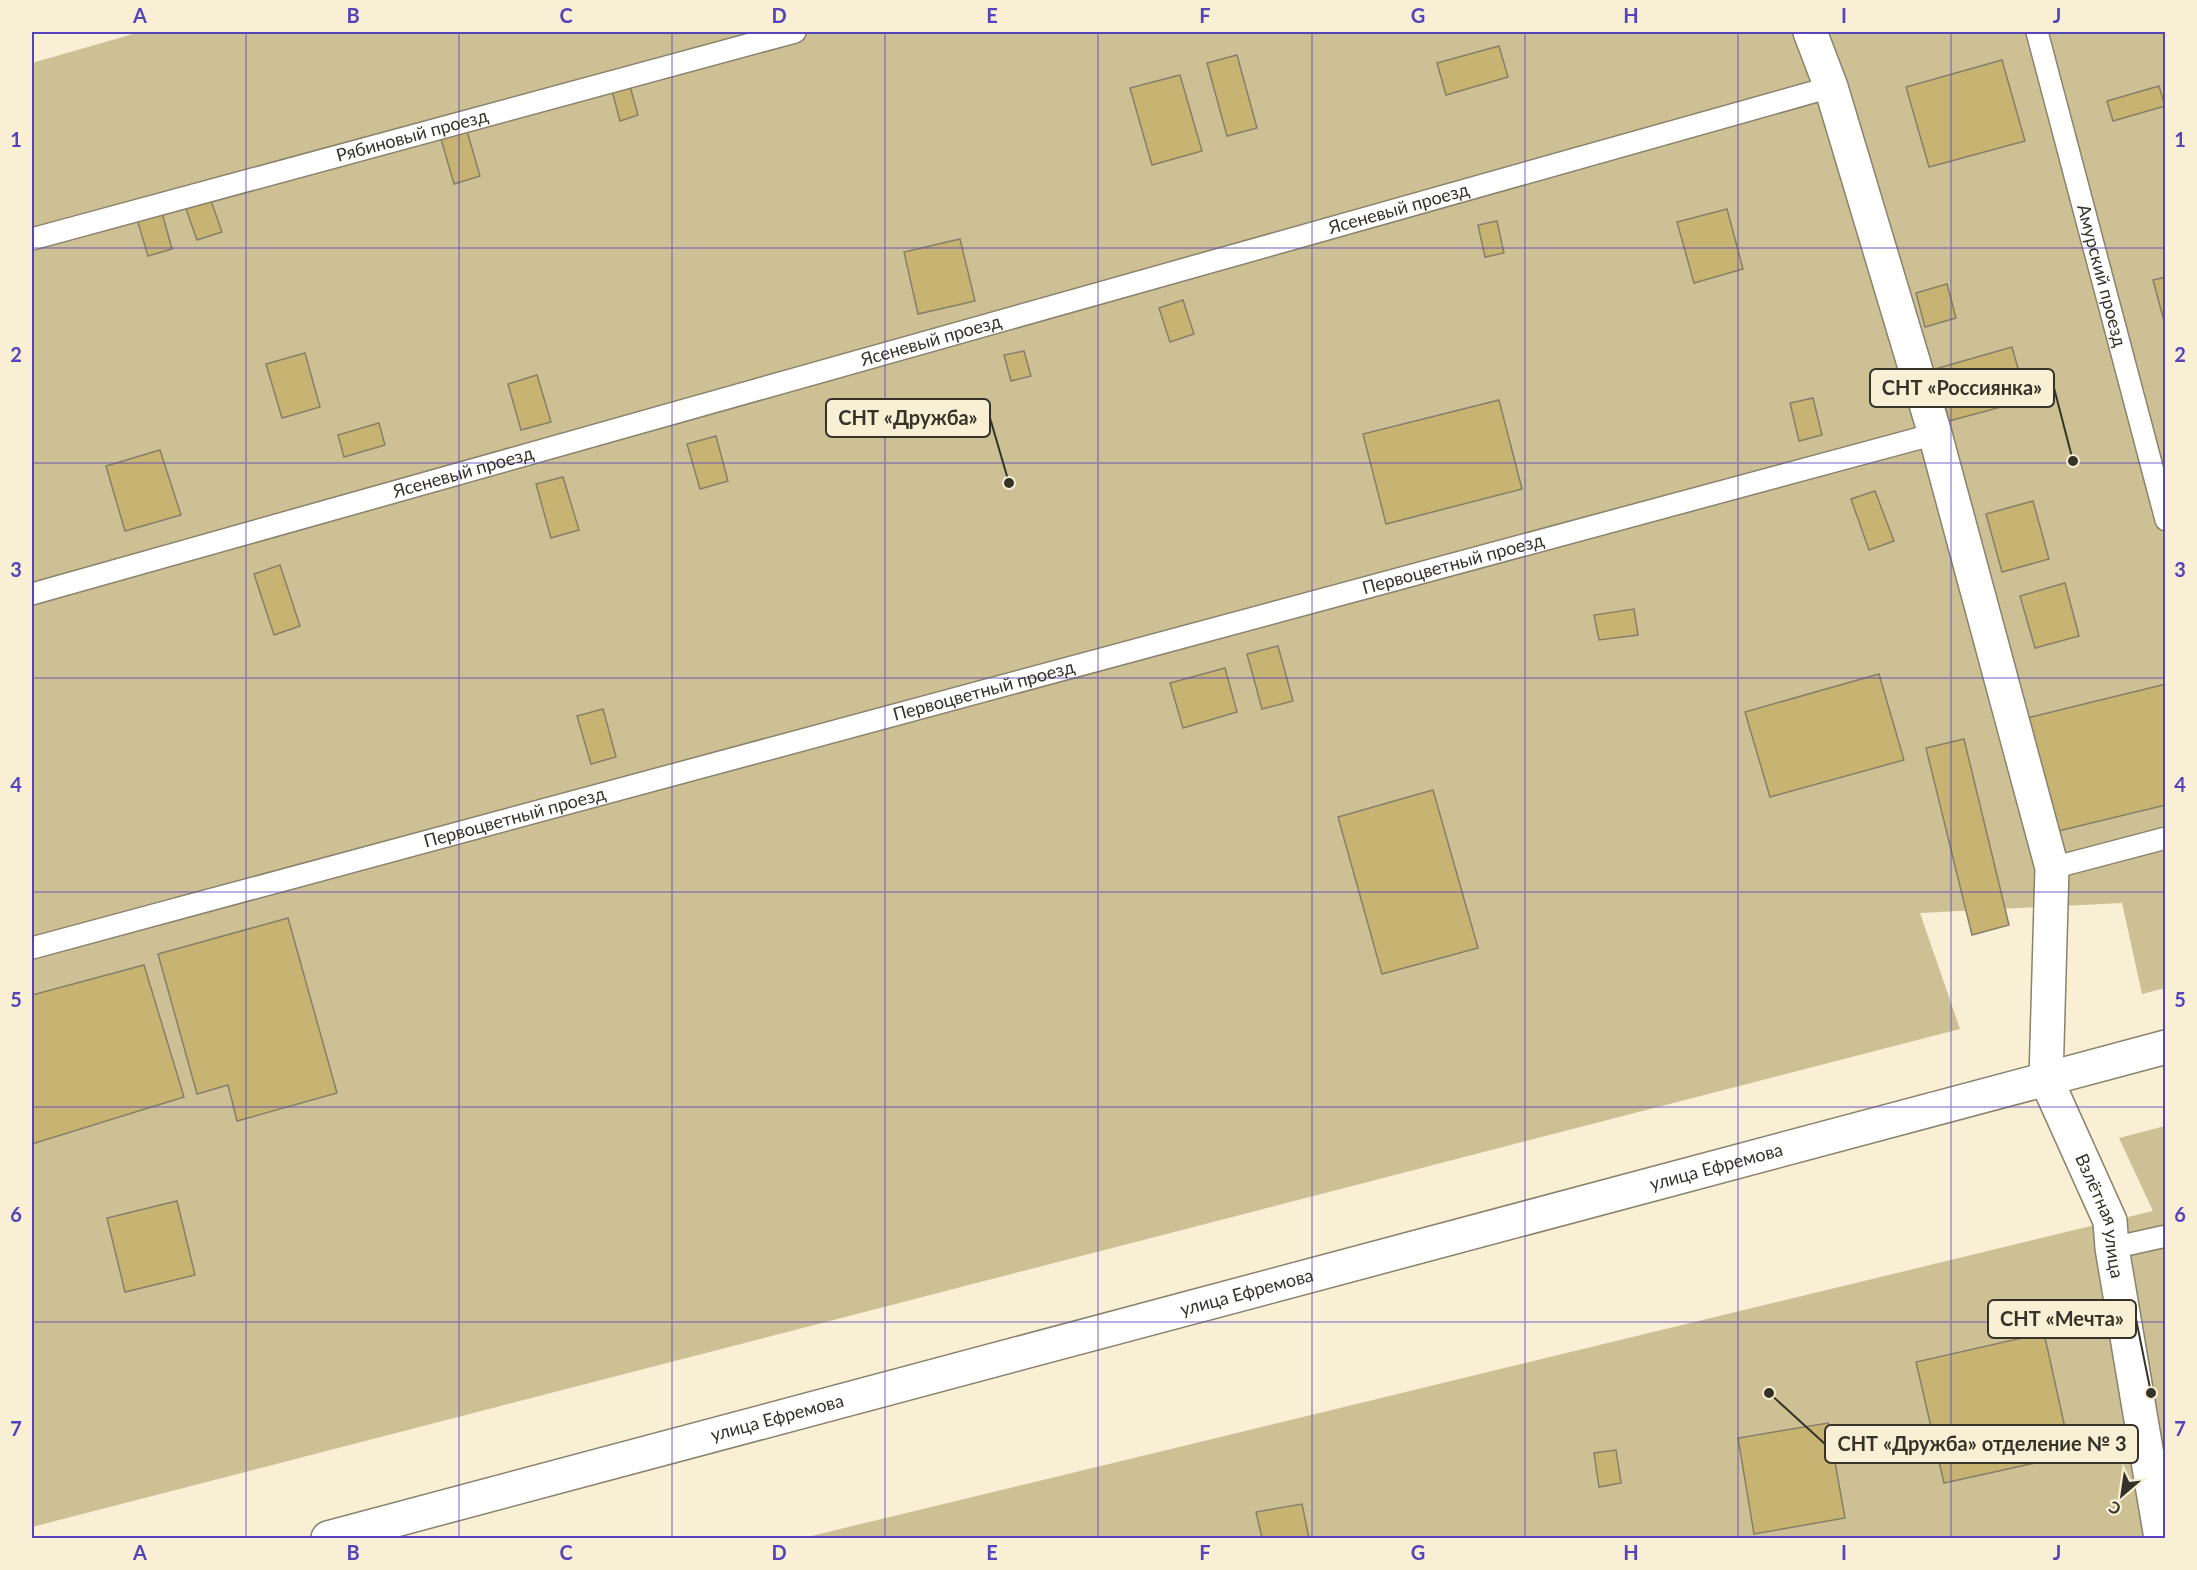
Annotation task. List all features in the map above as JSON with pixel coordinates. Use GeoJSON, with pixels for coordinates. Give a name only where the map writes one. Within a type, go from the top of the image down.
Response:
{"type":"FeatureCollection","features":[{"type":"Feature","properties":{"kind":"main road"},"geometry":{"type":"LineString","coordinates":[[1810,32],[1831,87],[1935,434],[2052,868],[2046,1079]]}},
{"type":"Feature","properties":{"kind":"main road","name":"улица Ефремова"},"geometry":{"type":"LineString","coordinates":[[328,1539],[2166,1047]]}},
{"type":"Feature","properties":{"kind":"main road","name":"Взлётная улица"},"geometry":{"type":"LineString","coordinates":[[2046,1079],[2110,1221],[2112,1248],[2161,1539]]}},
{"type":"Feature","properties":{"kind":"lane","name":"Рябиновый проезд"},"geometry":{"type":"LineString","coordinates":[[32,239],[795,32]]}},
{"type":"Feature","properties":{"kind":"lane","name":"Амурский проезд"},"geometry":{"type":"LineString","coordinates":[[2037,32],[2166,520]]}},
{"type":"Feature","properties":{"kind":"lane","name":"Ясеневый проезд"},"geometry":{"type":"LineString","coordinates":[[32,594],[1831,87]]}},
{"type":"Feature","properties":{"kind":"lane","name":"Первоцветный проезд"},"geometry":{"type":"LineString","coordinates":[[32,948],[1935,434]]}},
{"type":"Feature","properties":{"kind":"lane"},"geometry":{"type":"LineString","coordinates":[[2052,868],[2166,838]]}},
{"type":"Feature","properties":{"kind":"lane"},"geometry":{"type":"LineString","coordinates":[[2112,1248],[2166,1236]]}},
{"type":"Feature","properties":{"kind":"shaded area"},"geometry":{"type":"Polygon","coordinates":[[[140,32],[2165,32],[2165,988],[2142,994],[2122,903],[1920,913],[1960,1029],[32,1527],[32,63],[140,32]]]}},
{"type":"Feature","properties":{"kind":"shaded area"},"geometry":{"type":"Polygon","coordinates":[[[2165,1126],[2165,1538],[803,1538],[2153,1211],[2119,1138],[2165,1126]]]}},
{"type":"Feature","properties":{"kind":"building"},"geometry":{"type":"Polygon","coordinates":[[[1499,46],[1508,77],[1446,95],[1437,63],[1499,46]]]}},
{"type":"Feature","properties":{"kind":"building"},"geometry":{"type":"Polygon","coordinates":[[[1237,55],[1257,128],[1227,136],[1207,63],[1237,55]]]}},
{"type":"Feature","properties":{"kind":"building"},"geometry":{"type":"Polygon","coordinates":[[[2002,60],[2025,141],[1929,167],[1906,87],[2002,60]]]}},
{"type":"Feature","properties":{"kind":"building"},"geometry":{"type":"Polygon","coordinates":[[[1180,75],[1202,151],[1152,165],[1130,88],[1180,75]]]}},
{"type":"Feature","properties":{"kind":"building"},"geometry":{"type":"Polygon","coordinates":[[[630,86],[638,115],[620,121],[612,91],[630,86]]]}},
{"type":"Feature","properties":{"kind":"building"},"geometry":{"type":"Polygon","coordinates":[[[2159,86],[2165,106],[2113,121],[2107,101],[2159,86]]]}},
{"type":"Feature","properties":{"kind":"building"},"geometry":{"type":"Polygon","coordinates":[[[467,131],[480,176],[454,184],[441,139],[467,131]]]}},
{"type":"Feature","properties":{"kind":"building"},"geometry":{"type":"Polygon","coordinates":[[[210,198],[222,232],[197,240],[185,206],[210,198]]]}},
{"type":"Feature","properties":{"kind":"building"},"geometry":{"type":"Polygon","coordinates":[[[161,209],[172,249],[148,256],[136,216],[161,209]]]}},
{"type":"Feature","properties":{"kind":"building"},"geometry":{"type":"Polygon","coordinates":[[[1727,209],[1743,269],[1694,283],[1677,222],[1727,209]]]}},
{"type":"Feature","properties":{"kind":"building"},"geometry":{"type":"Polygon","coordinates":[[[1497,221],[1504,253],[1485,257],[1478,225],[1497,221]]]}},
{"type":"Feature","properties":{"kind":"building"},"geometry":{"type":"Polygon","coordinates":[[[960,239],[975,301],[918,314],[904,252],[960,239]]]}},
{"type":"Feature","properties":{"kind":"building"},"geometry":{"type":"Polygon","coordinates":[[[2166,277],[2166,321],[2164,321],[2153,280],[2166,277]]]}},
{"type":"Feature","properties":{"kind":"building"},"geometry":{"type":"Polygon","coordinates":[[[1947,284],[1956,318],[1925,327],[1916,293],[1947,284]]]}},
{"type":"Feature","properties":{"kind":"building"},"geometry":{"type":"Polygon","coordinates":[[[1183,300],[1194,334],[1170,342],[1159,308],[1183,300]]]}},
{"type":"Feature","properties":{"kind":"building"},"geometry":{"type":"Polygon","coordinates":[[[2012,347],[2027,400],[1949,421],[1935,369],[2012,347]]]}},
{"type":"Feature","properties":{"kind":"building"},"geometry":{"type":"Polygon","coordinates":[[[1024,351],[1031,376],[1011,381],[1004,355],[1024,351]]]}},
{"type":"Feature","properties":{"kind":"building"},"geometry":{"type":"Polygon","coordinates":[[[305,353],[320,407],[282,418],[266,364],[305,353]]]}},
{"type":"Feature","properties":{"kind":"building"},"geometry":{"type":"Polygon","coordinates":[[[537,375],[551,422],[521,430],[508,384],[537,375]]]}},
{"type":"Feature","properties":{"kind":"building"},"geometry":{"type":"Polygon","coordinates":[[[1813,398],[1822,435],[1799,441],[1790,403],[1813,398]]]}},
{"type":"Feature","properties":{"kind":"building"},"geometry":{"type":"Polygon","coordinates":[[[1499,400],[1522,489],[1386,524],[1363,434],[1499,400]]]}},
{"type":"Feature","properties":{"kind":"building"},"geometry":{"type":"Polygon","coordinates":[[[379,423],[385,445],[344,457],[338,435],[379,423]]]}},
{"type":"Feature","properties":{"kind":"building"},"geometry":{"type":"Polygon","coordinates":[[[716,436],[728,481],[700,489],[687,444],[716,436]]]}},
{"type":"Feature","properties":{"kind":"building"},"geometry":{"type":"Polygon","coordinates":[[[160,450],[181,515],[125,531],[106,466],[160,450]]]}},
{"type":"Feature","properties":{"kind":"building"},"geometry":{"type":"Polygon","coordinates":[[[563,477],[579,530],[551,538],[536,484],[563,477]]]}},
{"type":"Feature","properties":{"kind":"building"},"geometry":{"type":"Polygon","coordinates":[[[1875,491],[1894,541],[1869,550],[1851,499],[1875,491]]]}},
{"type":"Feature","properties":{"kind":"building"},"geometry":{"type":"Polygon","coordinates":[[[2033,501],[2049,559],[2002,572],[1986,514],[2033,501]]]}},
{"type":"Feature","properties":{"kind":"building"},"geometry":{"type":"Polygon","coordinates":[[[280,565],[300,626],[274,635],[254,574],[280,565]]]}},
{"type":"Feature","properties":{"kind":"building"},"geometry":{"type":"Polygon","coordinates":[[[2065,583],[2079,636],[2035,648],[2020,596],[2065,583]]]}},
{"type":"Feature","properties":{"kind":"building"},"geometry":{"type":"Polygon","coordinates":[[[1634,609],[1638,635],[1599,640],[1594,615],[1634,609]]]}},
{"type":"Feature","properties":{"kind":"building"},"geometry":{"type":"Polygon","coordinates":[[[1278,646],[1293,701],[1262,709],[1247,654],[1278,646]]]}},
{"type":"Feature","properties":{"kind":"building"},"geometry":{"type":"Polygon","coordinates":[[[1225,668],[1237,712],[1183,728],[1170,683],[1225,668]]]}},
{"type":"Feature","properties":{"kind":"building"},"geometry":{"type":"Polygon","coordinates":[[[1879,674],[1904,760],[1770,797],[1745,712],[1879,674]]]}},
{"type":"Feature","properties":{"kind":"building"},"geometry":{"type":"Polygon","coordinates":[[[2166,684],[2166,805],[2054,832],[2027,718],[2166,684]]]}},
{"type":"Feature","properties":{"kind":"building"},"geometry":{"type":"Polygon","coordinates":[[[603,709],[616,757],[591,764],[577,716],[603,709]]]}},
{"type":"Feature","properties":{"kind":"building"},"geometry":{"type":"Polygon","coordinates":[[[1964,739],[2009,925],[1972,935],[1926,748],[1964,739]]]}},
{"type":"Feature","properties":{"kind":"building"},"geometry":{"type":"Polygon","coordinates":[[[1433,790],[1478,948],[1382,974],[1338,817],[1433,790]]]}},
{"type":"Feature","properties":{"kind":"building"},"geometry":{"type":"Polygon","coordinates":[[[288,918],[337,1093],[237,1121],[228,1085],[197,1094],[158,954],[288,918]]]}},
{"type":"Feature","properties":{"kind":"building"},"geometry":{"type":"Polygon","coordinates":[[[144,965],[184,1097],[32,1144],[32,995],[144,965]]]}},
{"type":"Feature","properties":{"kind":"building"},"geometry":{"type":"Polygon","coordinates":[[[177,1201],[195,1275],[125,1292],[107,1218],[177,1201]]]}},
{"type":"Feature","properties":{"kind":"building"},"geometry":{"type":"Polygon","coordinates":[[[2044,1333],[2071,1455],[1944,1483],[1916,1362],[2044,1333]]]}},
{"type":"Feature","properties":{"kind":"building"},"geometry":{"type":"Polygon","coordinates":[[[1828,1423],[1845,1518],[1754,1534],[1738,1438],[1828,1423]]]}},
{"type":"Feature","properties":{"kind":"building"},"geometry":{"type":"Polygon","coordinates":[[[1616,1450],[1621,1483],[1599,1487],[1594,1453],[1616,1450]]]}},
{"type":"Feature","properties":{"kind":"building"},"geometry":{"type":"Polygon","coordinates":[[[1302,1504],[1309,1538],[1262,1538],[1256,1512],[1302,1504]]]}},
{"type":"Feature","properties":{"kind":"place","name":"СНТ «Россиянка»"},"geometry":{"type":"Point","coordinates":[2073,461]}},
{"type":"Feature","properties":{"kind":"place","name":"СНТ «Дружба»"},"geometry":{"type":"Point","coordinates":[1009,483]}},
{"type":"Feature","properties":{"kind":"place","name":"СНТ «Дружба» отделение № 3"},"geometry":{"type":"Point","coordinates":[1769,1393]}},
{"type":"Feature","properties":{"kind":"place","name":"СНТ «Мечта»"},"geometry":{"type":"Point","coordinates":[2151,1393]}}]}
